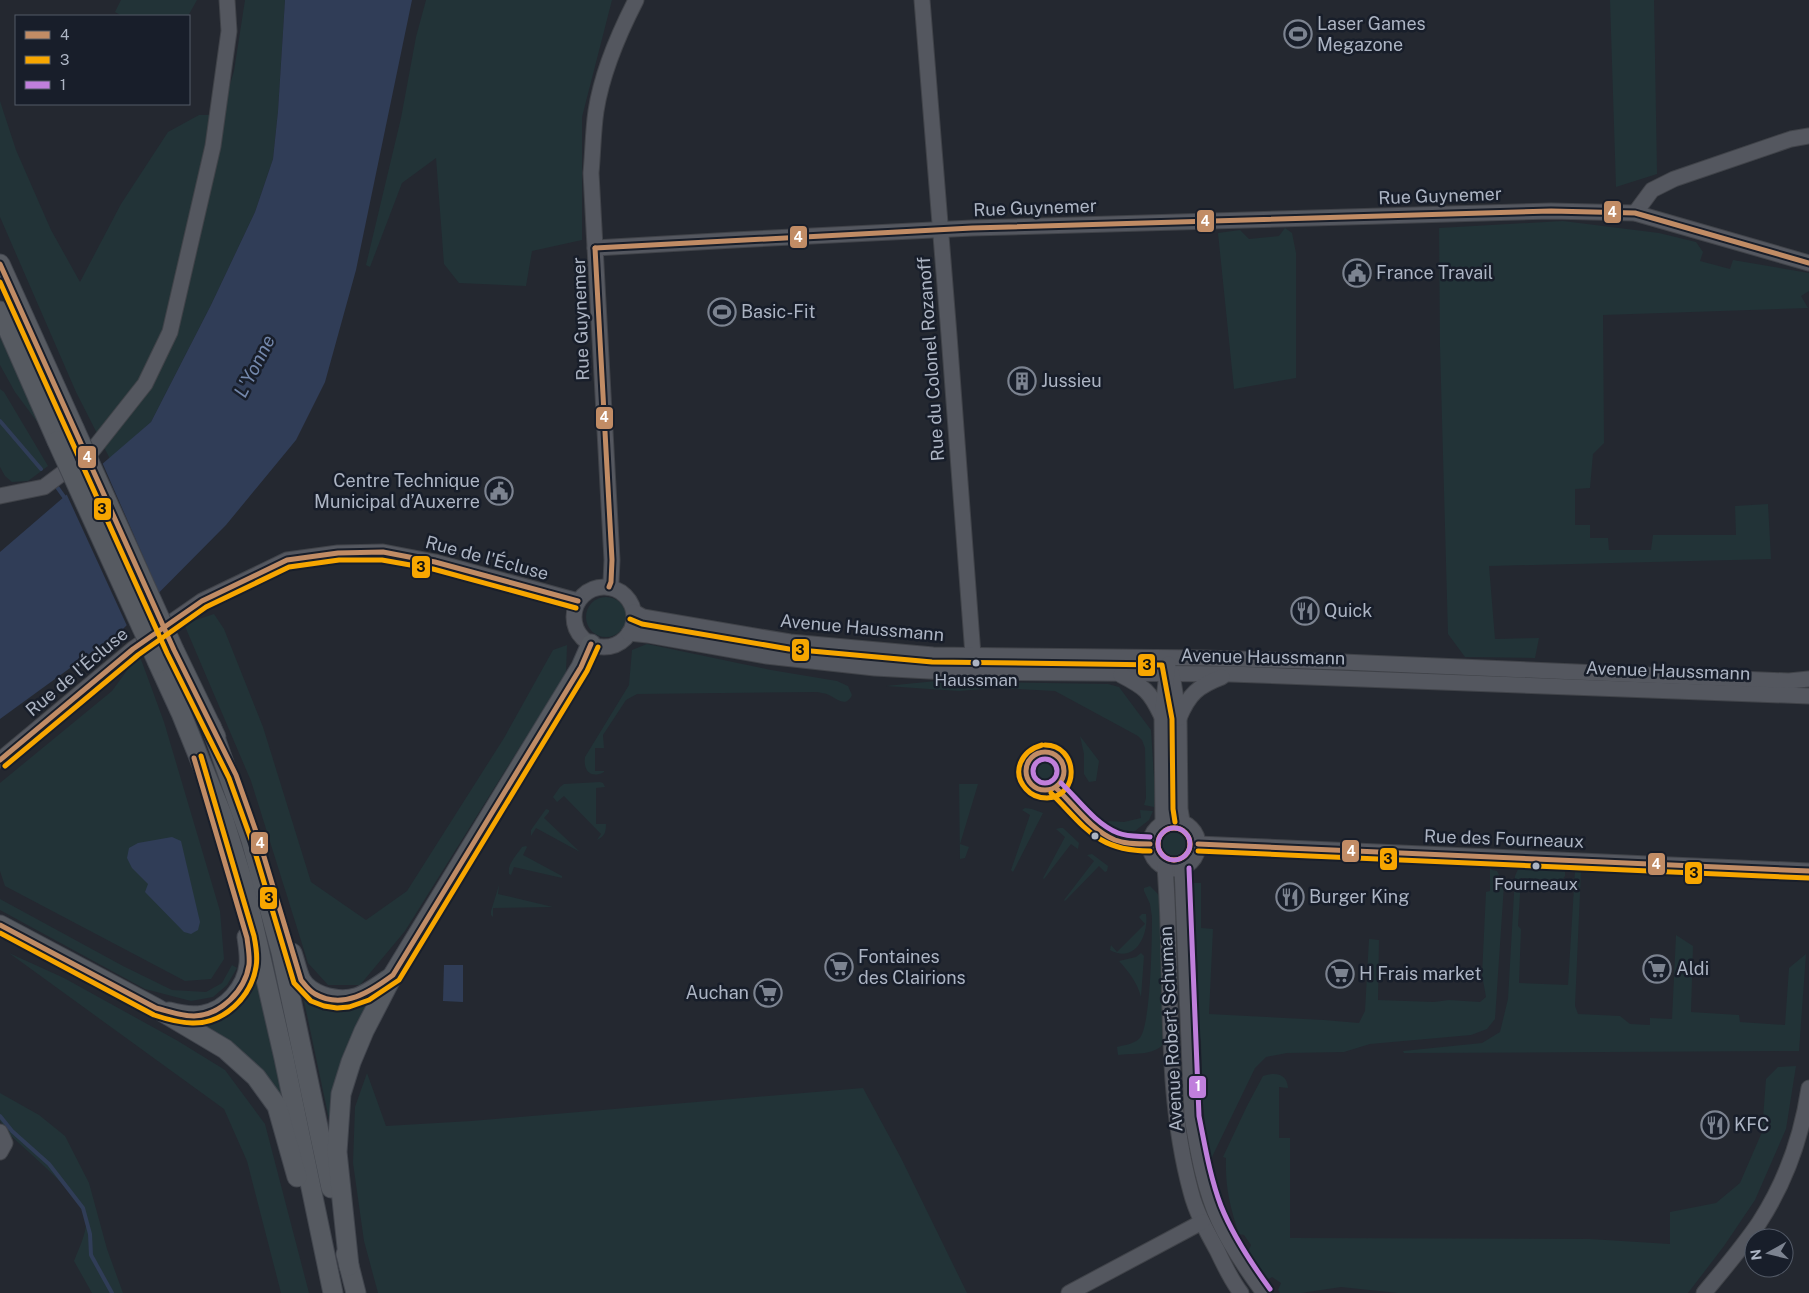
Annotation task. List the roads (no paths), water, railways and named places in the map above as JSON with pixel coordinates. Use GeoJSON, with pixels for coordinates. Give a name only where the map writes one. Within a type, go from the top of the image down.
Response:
{"type":"FeatureCollection","features":[{"type":"Feature","properties":{"kind":"main road"},"geometry":{"type":"LineString","coordinates":[[0,264],[174,650],[236,775],[301,980],[314,993],[334,1000],[351,1000],[369,993],[393,975]]}},
{"type":"Feature","properties":{"kind":"main road"},"geometry":{"type":"LineString","coordinates":[[0,311],[181,713],[222,817],[245,888],[284,1058],[332,1293]]}},
{"type":"Feature","properties":{"kind":"main road"},"geometry":{"type":"LineString","coordinates":[[349,1266],[337,1152],[341,1094],[360,1038],[393,975],[581,667],[591,644]]}},
{"type":"Feature","properties":{"kind":"main road"},"geometry":{"type":"LineString","coordinates":[[156,1008],[180,1015],[204,1015],[223,1006],[240,991],[249,965],[247,938],[181,713]]}},
{"type":"Feature","properties":{"kind":"main road"},"geometry":{"type":"LineString","coordinates":[[211,726],[251,840],[281,952],[326,1167],[356,1293]]}},
{"type":"Feature","properties":{"kind":"main road"},"geometry":{"type":"LineString","coordinates":[[0,925],[156,1008],[225,1049],[256,1077],[277,1106],[332,1293]]}},
{"type":"Feature","properties":{"kind":"street"},"geometry":{"type":"LineString","coordinates":[[0,496],[44,487],[92,451],[145,384],[170,332],[213,146],[229,31],[227,0]]}},
{"type":"Feature","properties":{"kind":"street"},"geometry":{"type":"LineString","coordinates":[[595,248],[591,172],[596,111],[611,55],[636,0]]}},
{"type":"Feature","properties":{"kind":"street","name":"Rue du Colonel Rozanoff"},"geometry":{"type":"LineString","coordinates":[[922,0],[973,655]]}},
{"type":"Feature","properties":{"kind":"street"},"geometry":{"type":"LineString","coordinates":[[1635,213],[1652,190],[1674,179],[1791,140],[1809,136]]}},
{"type":"Feature","properties":{"kind":"street","name":"Rue Guynemer"},"geometry":{"type":"LineString","coordinates":[[609,587],[612,582],[612,560],[595,248],[940,230],[1551,211],[1635,213],[1809,263]]}},
{"type":"Feature","properties":{"kind":"street","name":"Rue de l'Écluse"},"geometry":{"type":"LineString","coordinates":[[0,760],[132,649],[202,601],[287,560],[338,553],[383,552],[435,562],[578,601]]}},
{"type":"Feature","properties":{"kind":"street"},"geometry":{"type":"LineString","coordinates":[[609,587],[618,590],[626,596],[634,612],[634,620],[629,633],[616,644],[599,646],[591,644],[577,630],[574,620],[575,610],[578,601],[584,594],[592,589],[609,587]]}},
{"type":"Feature","properties":{"kind":"street","name":"Avenue Haussmann"},"geometry":{"type":"LineString","coordinates":[[634,612],[650,618],[790,642],[934,655],[1416,664],[1738,679],[1809,679]]}},
{"type":"Feature","properties":{"kind":"street","name":"Avenue Haussmann"},"geometry":{"type":"LineString","coordinates":[[629,633],[766,656],[875,668],[948,672],[1230,674],[1809,696]]}},
{"type":"Feature","properties":{"kind":"street"},"geometry":{"type":"LineString","coordinates":[[1168,658],[1169,674],[1179,718],[1180,809],[1182,821]]}},
{"type":"Feature","properties":{"kind":"street"},"geometry":{"type":"LineString","coordinates":[[1117,673],[1142,686],[1154,700],[1162,717]]}},
{"type":"Feature","properties":{"kind":"street"},"geometry":{"type":"LineString","coordinates":[[1163,823],[1162,717],[1169,674]]}},
{"type":"Feature","properties":{"kind":"street"},"geometry":{"type":"LineString","coordinates":[[1179,718],[1185,704],[1198,688],[1230,674]]}},
{"type":"Feature","properties":{"kind":"street"},"geometry":{"type":"LineString","coordinates":[[1174,820],[1182,821],[1194,830],[1198,844],[1194,858],[1182,868],[1165,868],[1154,858],[1150,851],[1154,830],[1163,823],[1174,820]]}},
{"type":"Feature","properties":{"kind":"street","name":"Rue des Fourneaux"},"geometry":{"type":"LineString","coordinates":[[1198,844],[1809,871]]}},
{"type":"Feature","properties":{"kind":"street","name":"Avenue Robert Schuman"},"geometry":{"type":"LineString","coordinates":[[1165,868],[1171,1063],[1176,1122],[1191,1192],[1202,1222],[1234,1284],[1242,1293]]}},
{"type":"Feature","properties":{"kind":"street","name":"Avenue Robert Schuman"},"geometry":{"type":"LineString","coordinates":[[1182,868],[1192,1117],[1199,1157],[1207,1189],[1218,1220],[1232,1247],[1264,1293]]}},
{"type":"Feature","properties":{"kind":"street"},"geometry":{"type":"LineString","coordinates":[[1704,1293],[1758,1224],[1770,1205],[1786,1172],[1800,1133],[1809,1088]]}},
{"type":"Feature","properties":{"kind":"street"},"geometry":{"type":"LineString","coordinates":[[1069,1293],[1202,1222]]}},
{"type":"Feature","properties":{"kind":"water","name":"L'Yonne"},"geometry":{"type":"Polygon","coordinates":[[[285,0],[412,0],[356,270],[325,382],[296,440],[226,525],[121,631],[0,719],[0,552],[151,422],[211,305],[255,212],[273,159],[285,0]]]}},
{"type":"Feature","properties":{"kind":"water"},"geometry":{"type":"Polygon","coordinates":[[[172,837],[181,841],[200,922],[198,930],[191,934],[184,932],[145,892],[148,884],[132,868],[127,858],[129,848],[138,843],[172,837]]]}},
{"type":"Feature","properties":{"kind":"water"},"geometry":{"type":"Polygon","coordinates":[[[444,965],[463,965],[463,1002],[443,1001],[444,965]]]}},
{"type":"Feature","properties":{"kind":"waterway"},"geometry":{"type":"LineString","coordinates":[[0,421],[41,469]]}},
{"type":"Feature","properties":{"kind":"waterway"},"geometry":{"type":"LineString","coordinates":[[57,487],[67,501]]}},
{"type":"Feature","properties":{"kind":"waterway"},"geometry":{"type":"LineString","coordinates":[[0,1116],[12,1131],[49,1164],[83,1208],[90,1234],[91,1255],[112,1293]]}},
{"type":"Feature","properties":{"kind":"place","name":"Laser Games Megazone"},"geometry":{"type":"Point","coordinates":[1298,34]}},
{"type":"Feature","properties":{"kind":"place","name":"France Travail"},"geometry":{"type":"Point","coordinates":[1357,273]}},
{"type":"Feature","properties":{"kind":"place","name":"Basic-Fit"},"geometry":{"type":"Point","coordinates":[722,312]}},
{"type":"Feature","properties":{"kind":"place","name":"Jussieu"},"geometry":{"type":"Point","coordinates":[1022,381]}},
{"type":"Feature","properties":{"kind":"place","name":"Centre Technique Municipal d’Auxerre"},"geometry":{"type":"Point","coordinates":[499,491]}},
{"type":"Feature","properties":{"kind":"place","name":"Quick"},"geometry":{"type":"Point","coordinates":[1305,611]}},
{"type":"Feature","properties":{"kind":"place","name":"Haussman"},"geometry":{"type":"Point","coordinates":[976,663]}},
{"type":"Feature","properties":{"kind":"place","name":"Fourneaux"},"geometry":{"type":"Point","coordinates":[1536,866]}},
{"type":"Feature","properties":{"kind":"place","name":"Burger King"},"geometry":{"type":"Point","coordinates":[1290,897]}},
{"type":"Feature","properties":{"kind":"place","name":"Fontaines des Clairions"},"geometry":{"type":"Point","coordinates":[839,967]}},
{"type":"Feature","properties":{"kind":"place","name":"Aldi"},"geometry":{"type":"Point","coordinates":[1657,969]}},
{"type":"Feature","properties":{"kind":"place","name":"H Frais market"},"geometry":{"type":"Point","coordinates":[1340,974]}},
{"type":"Feature","properties":{"kind":"place","name":"Auchan"},"geometry":{"type":"Point","coordinates":[768,993]}},
{"type":"Feature","properties":{"kind":"place","name":"KFC"},"geometry":{"type":"Point","coordinates":[1715,1125]}}]}
